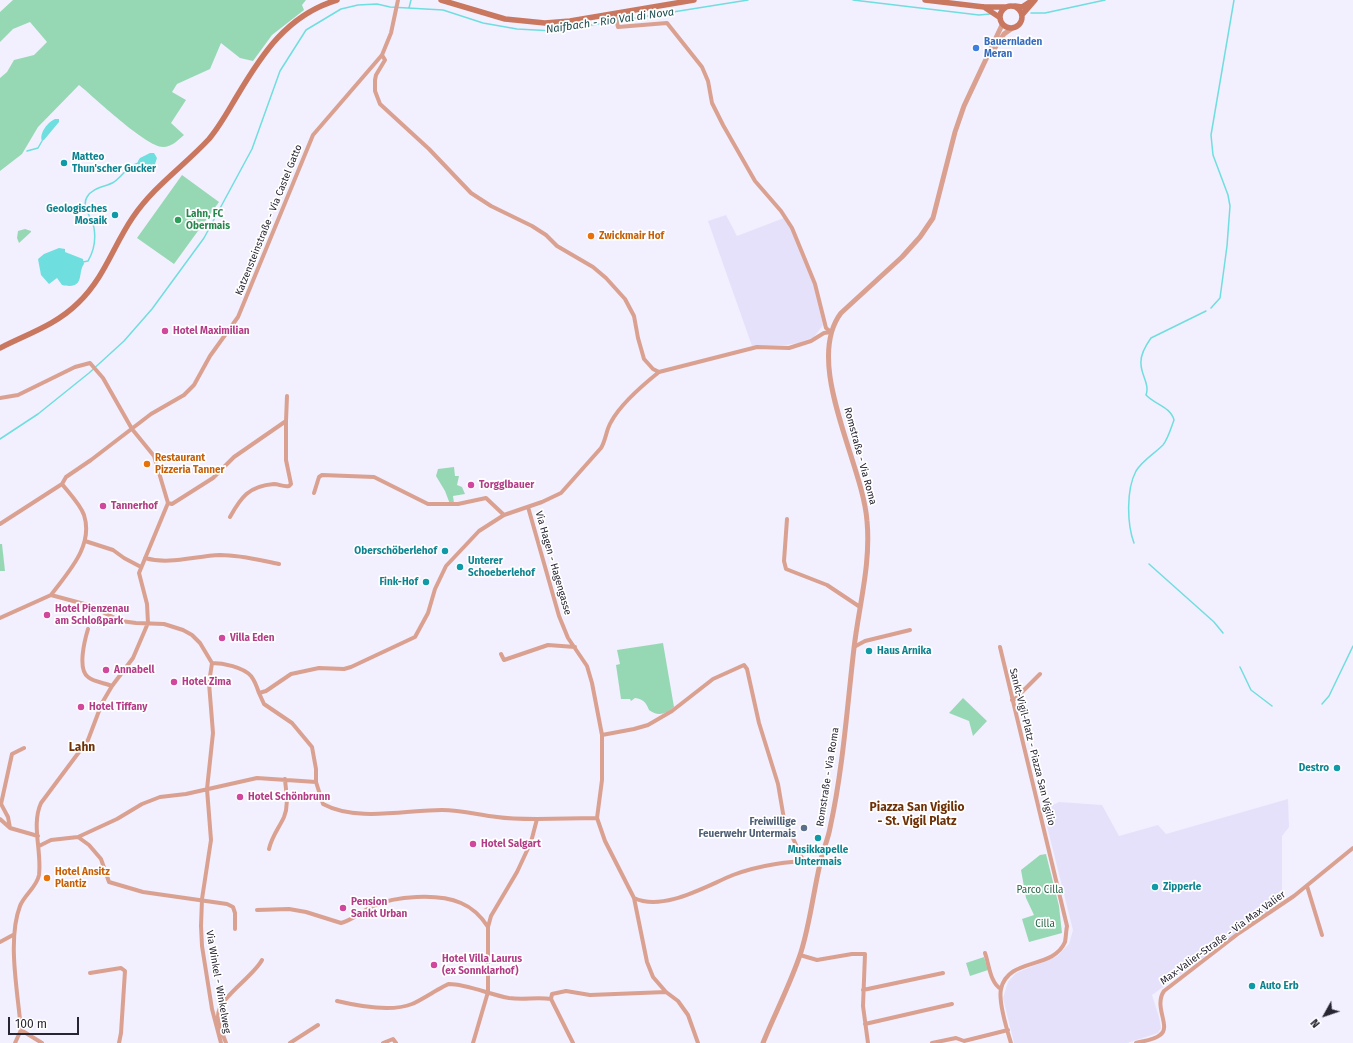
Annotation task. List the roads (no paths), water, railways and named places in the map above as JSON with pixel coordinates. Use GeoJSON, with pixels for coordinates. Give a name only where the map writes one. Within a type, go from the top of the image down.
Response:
{"type":"FeatureCollection","features":[{"type":"Feature","properties":{"kind":"main road"},"geometry":{"type":"LineString","coordinates":[[0,348],[26,336],[66,314],[91,290],[107,266],[132,218],[158,186],[214,132],[222,122],[252,70],[275,38],[304,16],[337,0]]}},
{"type":"Feature","properties":{"kind":"main road"},"geometry":{"type":"LineString","coordinates":[[441,0],[493,16],[524,22],[556,23],[615,15],[694,0]]}},
{"type":"Feature","properties":{"kind":"main road"},"geometry":{"type":"LineString","coordinates":[[925,0],[984,6],[1022,6],[1034,0]]}},
{"type":"Feature","properties":{"kind":"main road"},"geometry":{"type":"LineString","coordinates":[[984,6],[999,17],[1002,25],[1011,29],[1018,26],[1022,15],[1034,0]]}},
{"type":"Feature","properties":{"kind":"main road"},"geometry":{"type":"LineString","coordinates":[[999,17],[1001,11],[1006,6]]}},
{"type":"Feature","properties":{"kind":"main road"},"geometry":{"type":"LineString","coordinates":[[1015,6],[1020,10],[1022,15]]}},
{"type":"Feature","properties":{"kind":"street","name":"Katzensteinstraße - Via Castel Gatto"},"geometry":{"type":"LineString","coordinates":[[0,524],[62,484],[66,476],[91,460],[151,414],[184,395],[194,385],[210,356],[238,317],[313,135],[382,55],[391,33],[398,2]]}},
{"type":"Feature","properties":{"kind":"street"},"geometry":{"type":"LineString","coordinates":[[615,15],[618,27],[667,23],[702,67],[708,80],[712,103],[723,125],[755,181],[781,211],[792,228],[815,284],[826,328],[831,332]]}},
{"type":"Feature","properties":{"kind":"street","name":"Romstraße - Via Roma"},"geometry":{"type":"LineString","coordinates":[[763,1043],[800,955],[812,915],[820,862],[830,828],[839,774],[857,646],[860,607],[868,562],[867,519],[863,494],[833,394],[830,378],[831,332],[834,323],[841,313],[902,257],[920,237],[933,218],[955,132],[964,106],[1002,25]]}},
{"type":"Feature","properties":{"kind":"street","name":"Romstraße - Via Roma"},"geometry":{"type":"LineString","coordinates":[[988,56],[995,49],[1004,34],[1011,29]]}},
{"type":"Feature","properties":{"kind":"street"},"geometry":{"type":"LineString","coordinates":[[382,55],[384,60],[375,80],[375,91],[380,104],[429,149],[471,193],[491,206],[532,226],[546,235],[556,246],[593,267],[606,278],[625,299],[634,316],[644,360],[653,369],[659,372]]}},
{"type":"Feature","properties":{"kind":"street"},"geometry":{"type":"LineString","coordinates":[[259,693],[266,691],[292,674],[319,668],[344,669],[351,667],[415,637],[428,613],[435,589],[446,566],[478,531],[504,515],[528,507],[560,493],[601,448],[605,441],[611,421],[645,384],[659,372],[757,347],[789,348],[811,341],[824,333],[831,332]]}},
{"type":"Feature","properties":{"kind":"street"},"geometry":{"type":"LineString","coordinates":[[0,398],[10,398],[31,390],[55,377],[87,363],[94,366],[132,429],[154,456],[168,503],[139,573],[146,604],[148,623],[133,658],[112,686],[102,703],[88,740],[41,803],[36,820],[39,846],[39,877],[20,905],[13,934],[21,1030],[15,1043]]}},
{"type":"Feature","properties":{"kind":"street"},"geometry":{"type":"LineString","coordinates":[[230,517],[242,497],[253,489],[276,484],[284,487],[291,484],[286,460],[287,396]]}},
{"type":"Feature","properties":{"kind":"street"},"geometry":{"type":"LineString","coordinates":[[168,503],[172,504],[212,478],[234,457],[286,421]]}},
{"type":"Feature","properties":{"kind":"street"},"geometry":{"type":"LineString","coordinates":[[314,493],[319,477],[322,475],[374,477],[428,504],[458,504],[486,498],[504,515]]}},
{"type":"Feature","properties":{"kind":"street"},"geometry":{"type":"LineString","coordinates":[[0,618],[51,595],[78,558],[85,541],[84,514],[62,484]]}},
{"type":"Feature","properties":{"kind":"street","name":"Via Hagen - Hagengasse"},"geometry":{"type":"LineString","coordinates":[[528,507],[559,616],[568,638],[587,666],[602,735],[602,780],[597,818],[604,841],[634,898],[646,962],[653,977],[666,992],[678,1001],[688,1014],[698,1043]]}},
{"type":"Feature","properties":{"kind":"street"},"geometry":{"type":"LineString","coordinates":[[787,520],[784,561],[786,569],[827,585],[860,607]]}},
{"type":"Feature","properties":{"kind":"street"},"geometry":{"type":"LineString","coordinates":[[85,541],[113,550],[141,567]]}},
{"type":"Feature","properties":{"kind":"street"},"geometry":{"type":"LineString","coordinates":[[145,558],[156,561],[219,555],[243,556],[279,564]]}},
{"type":"Feature","properties":{"kind":"street"},"geometry":{"type":"LineString","coordinates":[[51,595],[88,605],[121,621],[174,626],[192,635],[200,642],[212,663],[217,663],[247,673],[254,682],[264,704],[292,723],[312,747],[316,769],[316,782],[323,804],[344,811],[374,814],[443,810],[462,811],[498,818],[597,818]]}},
{"type":"Feature","properties":{"kind":"street"},"geometry":{"type":"LineString","coordinates":[[88,629],[82,653],[85,673],[88,677],[112,686]]}},
{"type":"Feature","properties":{"kind":"street"},"geometry":{"type":"LineString","coordinates":[[857,646],[865,641],[910,630]]}},
{"type":"Feature","properties":{"kind":"street"},"geometry":{"type":"LineString","coordinates":[[501,654],[504,660],[548,645],[575,647]]}},
{"type":"Feature","properties":{"kind":"street","name":"Sankt-Vigil-Platz - Piazza San Vigilio"},"geometry":{"type":"LineString","coordinates":[[1000,647],[1067,926],[1065,942],[1054,955],[1014,971],[1005,980],[1001,989]]}},
{"type":"Feature","properties":{"kind":"street","name":"Via Winkel - Winkelweg"},"geometry":{"type":"LineString","coordinates":[[212,663],[209,683],[213,728],[207,789],[211,840],[202,900],[202,946],[212,1009],[221,1043]]}},
{"type":"Feature","properties":{"kind":"street"},"geometry":{"type":"LineString","coordinates":[[602,735],[648,725],[672,711],[713,679],[744,665],[747,669],[759,723],[774,771],[784,819],[803,860]]}},
{"type":"Feature","properties":{"kind":"street"},"geometry":{"type":"LineString","coordinates":[[1012,700],[1015,699],[1040,674]]}},
{"type":"Feature","properties":{"kind":"street"},"geometry":{"type":"LineString","coordinates":[[10,828],[8,817],[1,804],[12,754],[24,748]]}},
{"type":"Feature","properties":{"kind":"street"},"geometry":{"type":"LineString","coordinates":[[39,846],[51,840],[78,837],[117,819],[154,798],[207,789],[256,778],[316,782]]}},
{"type":"Feature","properties":{"kind":"street"},"geometry":{"type":"LineString","coordinates":[[270,849],[275,831],[284,817],[287,801],[285,779]]}},
{"type":"Feature","properties":{"kind":"street"},"geometry":{"type":"LineString","coordinates":[[0,818],[10,828],[38,836]]}},
{"type":"Feature","properties":{"kind":"street"},"geometry":{"type":"LineString","coordinates":[[473,1043],[488,992],[488,927],[492,916],[522,860],[530,842],[537,819]]}},
{"type":"Feature","properties":{"kind":"street"},"geometry":{"type":"LineString","coordinates":[[78,837],[89,845],[101,859],[109,882],[143,892],[227,904],[232,907],[235,913],[235,930]]}},
{"type":"Feature","properties":{"kind":"street","name":"Max-Valier-Straße - Via Max Valier"},"geometry":{"type":"LineString","coordinates":[[1136,1043],[1157,1037],[1163,1033],[1165,1027],[1159,1000],[1164,991],[1239,933],[1307,886],[1353,848]]}},
{"type":"Feature","properties":{"kind":"street"},"geometry":{"type":"LineString","coordinates":[[634,898],[640,901],[658,902],[703,889],[733,875],[753,869],[803,860],[820,862]]}},
{"type":"Feature","properties":{"kind":"street"},"geometry":{"type":"LineString","coordinates":[[1307,886],[1322,935]]}},
{"type":"Feature","properties":{"kind":"street"},"geometry":{"type":"LineString","coordinates":[[257,910],[274,909],[300,911],[341,923],[382,903],[410,897],[443,899],[460,902],[471,908],[481,917],[488,927]]}},
{"type":"Feature","properties":{"kind":"street"},"geometry":{"type":"LineString","coordinates":[[0,942],[13,934]]}},
{"type":"Feature","properties":{"kind":"street"},"geometry":{"type":"LineString","coordinates":[[985,953],[993,980],[1001,989],[1001,997],[1011,1043]]}},
{"type":"Feature","properties":{"kind":"street"},"geometry":{"type":"LineString","coordinates":[[800,955],[816,960],[852,954],[865,954],[863,990],[865,1024],[868,1043]]}},
{"type":"Feature","properties":{"kind":"street"},"geometry":{"type":"LineString","coordinates":[[226,1043],[218,1016],[220,1009],[262,960]]}},
{"type":"Feature","properties":{"kind":"street"},"geometry":{"type":"LineString","coordinates":[[90,973],[121,968],[125,971],[122,1026],[119,1043]]}},
{"type":"Feature","properties":{"kind":"street"},"geometry":{"type":"LineString","coordinates":[[863,990],[943,972]]}},
{"type":"Feature","properties":{"kind":"street"},"geometry":{"type":"LineString","coordinates":[[336,1001],[355,1005],[399,1008],[412,1004],[448,984],[488,992],[507,998],[524,1000],[551,999]]}},
{"type":"Feature","properties":{"kind":"street"},"geometry":{"type":"LineString","coordinates":[[573,1043],[551,999],[552,994],[566,991],[590,995],[666,992]]}},
{"type":"Feature","properties":{"kind":"street"},"geometry":{"type":"LineString","coordinates":[[865,1024],[952,1004]]}},
{"type":"Feature","properties":{"kind":"street"},"geometry":{"type":"LineString","coordinates":[[290,1043],[318,1025]]}},
{"type":"Feature","properties":{"kind":"street"},"geometry":{"type":"LineString","coordinates":[[21,1030],[42,1043]]}},
{"type":"Feature","properties":{"kind":"street"},"geometry":{"type":"LineString","coordinates":[[932,1043],[956,1038],[964,1041],[1008,1030]]}},
{"type":"Feature","properties":{"kind":"street"},"geometry":{"type":"LineString","coordinates":[[383,1043],[393,1039],[396,1043]]}},
{"type":"Feature","properties":{"kind":"water"},"geometry":{"type":"Polygon","coordinates":[[[55,119],[59,119],[59,122],[42,141],[41,138],[43,131],[55,119]]]}},
{"type":"Feature","properties":{"kind":"water"},"geometry":{"type":"Polygon","coordinates":[[[150,153],[154,153],[157,158],[154,167],[143,168],[138,165],[140,158],[150,153]]]}},
{"type":"Feature","properties":{"kind":"water"},"geometry":{"type":"Polygon","coordinates":[[[59,248],[65,249],[65,252],[83,259],[84,264],[78,283],[75,285],[62,285],[57,278],[49,284],[41,275],[38,259],[44,254],[59,248]]]}},
{"type":"Feature","properties":{"kind":"waterway"},"geometry":{"type":"LineString","coordinates":[[409,8],[411,0]]}},
{"type":"Feature","properties":{"kind":"waterway","name":"Naifbach - Rio Val di Nova"},"geometry":{"type":"LineString","coordinates":[[0,439],[38,414],[89,373],[124,341],[152,309],[204,238],[252,149],[280,71],[306,30],[341,9],[358,5],[377,4],[390,7],[443,10],[483,23],[517,29],[554,31],[748,0]]}},
{"type":"Feature","properties":{"kind":"waterway","name":"Naifbach - Rio Val di Nova"},"geometry":{"type":"LineString","coordinates":[[853,0],[979,15],[990,14]]}},
{"type":"Feature","properties":{"kind":"waterway","name":"Naifbach - Rio Val di Nova"},"geometry":{"type":"LineString","coordinates":[[1031,13],[1045,13],[1105,0]]}},
{"type":"Feature","properties":{"kind":"waterway"},"geometry":{"type":"LineString","coordinates":[[1211,308],[1220,298],[1227,246],[1230,206],[1228,195],[1213,155],[1211,135],[1234,0]]}},
{"type":"Feature","properties":{"kind":"waterway"},"geometry":{"type":"LineString","coordinates":[[27,151],[38,148],[42,141]]}},
{"type":"Feature","properties":{"kind":"waterway"},"geometry":{"type":"LineString","coordinates":[[83,262],[88,261],[95,241],[93,224],[85,205],[87,197],[96,189],[111,184],[130,167],[138,163]]}},
{"type":"Feature","properties":{"kind":"waterway"},"geometry":{"type":"LineString","coordinates":[[1134,543],[1129,517],[1130,488],[1136,471],[1165,443],[1174,420],[1166,409],[1146,395],[1147,387],[1141,368],[1142,354],[1151,338],[1206,311]]}},
{"type":"Feature","properties":{"kind":"waterway"},"geometry":{"type":"LineString","coordinates":[[1149,564],[1214,622],[1223,633]]}},
{"type":"Feature","properties":{"kind":"waterway"},"geometry":{"type":"LineString","coordinates":[[1322,704],[1329,696],[1353,646]]}},
{"type":"Feature","properties":{"kind":"waterway"},"geometry":{"type":"LineString","coordinates":[[1240,667],[1251,690],[1272,706]]}},
{"type":"Feature","properties":{"kind":"place","name":"Bauernladen Meran"},"geometry":{"type":"Point","coordinates":[976,48]}},
{"type":"Feature","properties":{"kind":"place","name":"Matteo Thun'scher Gucker"},"geometry":{"type":"Point","coordinates":[64,163]}},
{"type":"Feature","properties":{"kind":"place","name":"Geologisches Mosaik"},"geometry":{"type":"Point","coordinates":[115,215]}},
{"type":"Feature","properties":{"kind":"place","name":"Lahn, FC Obermais"},"geometry":{"type":"Point","coordinates":[178,220]}},
{"type":"Feature","properties":{"kind":"place","name":"Zwickmair Hof"},"geometry":{"type":"Point","coordinates":[591,236]}},
{"type":"Feature","properties":{"kind":"place","name":"Hotel Maximilian"},"geometry":{"type":"Point","coordinates":[165,331]}},
{"type":"Feature","properties":{"kind":"place","name":"Restaurant Pizzeria Tanner"},"geometry":{"type":"Point","coordinates":[147,464]}},
{"type":"Feature","properties":{"kind":"place","name":"Torgglbauer"},"geometry":{"type":"Point","coordinates":[471,485]}},
{"type":"Feature","properties":{"kind":"place","name":"Tannerhof"},"geometry":{"type":"Point","coordinates":[103,506]}},
{"type":"Feature","properties":{"kind":"place","name":"Oberschöberlehof"},"geometry":{"type":"Point","coordinates":[445,551]}},
{"type":"Feature","properties":{"kind":"place","name":"Unterer Schoeberlehof"},"geometry":{"type":"Point","coordinates":[460,567]}},
{"type":"Feature","properties":{"kind":"place","name":"Fink-Hof"},"geometry":{"type":"Point","coordinates":[426,582]}},
{"type":"Feature","properties":{"kind":"place","name":"Hotel Pienzenau am Schloßpark"},"geometry":{"type":"Point","coordinates":[47,615]}},
{"type":"Feature","properties":{"kind":"place","name":"Villa Eden"},"geometry":{"type":"Point","coordinates":[222,638]}},
{"type":"Feature","properties":{"kind":"place","name":"Haus Arnika"},"geometry":{"type":"Point","coordinates":[869,651]}},
{"type":"Feature","properties":{"kind":"place","name":"Annabell"},"geometry":{"type":"Point","coordinates":[106,670]}},
{"type":"Feature","properties":{"kind":"place","name":"Hotel Zima"},"geometry":{"type":"Point","coordinates":[174,682]}},
{"type":"Feature","properties":{"kind":"place","name":"Hotel Tiffany"},"geometry":{"type":"Point","coordinates":[81,707]}},
{"type":"Feature","properties":{"kind":"place","name":"Destro"},"geometry":{"type":"Point","coordinates":[1337,768]}},
{"type":"Feature","properties":{"kind":"place","name":"Hotel Schönbrunn"},"geometry":{"type":"Point","coordinates":[240,797]}},
{"type":"Feature","properties":{"kind":"place","name":"Freiwillige Feuerwehr Untermais"},"geometry":{"type":"Point","coordinates":[804,828]}},
{"type":"Feature","properties":{"kind":"place","name":"Musikkapelle Untermais"},"geometry":{"type":"Point","coordinates":[818,838]}},
{"type":"Feature","properties":{"kind":"place","name":"Hotel Salgart"},"geometry":{"type":"Point","coordinates":[473,844]}},
{"type":"Feature","properties":{"kind":"place","name":"Hotel Ansitz Plantiz"},"geometry":{"type":"Point","coordinates":[47,878]}},
{"type":"Feature","properties":{"kind":"place","name":"Zipperle"},"geometry":{"type":"Point","coordinates":[1155,887]}},
{"type":"Feature","properties":{"kind":"place","name":"Pension Sankt Urban"},"geometry":{"type":"Point","coordinates":[343,908]}},
{"type":"Feature","properties":{"kind":"place","name":"Hotel Villa Laurus (ex Sonnklarhof)"},"geometry":{"type":"Point","coordinates":[434,965]}},
{"type":"Feature","properties":{"kind":"place","name":"Auto Erb"},"geometry":{"type":"Point","coordinates":[1252,986]}},
{"type":"Feature","properties":{"kind":"district","name":"Lahn"},"geometry":{"type":"Point","coordinates":[82,748]}},
{"type":"Feature","properties":{"kind":"district","name":"Piazza San Vigilio - St. Vigil Platz"},"geometry":{"type":"Point","coordinates":[917,815]}},
{"type":"Feature","properties":{"kind":"park label","name":"Parco Cilla"},"geometry":{"type":"Point","coordinates":[1040,890]}},
{"type":"Feature","properties":{"kind":"park label","name":"Cilla"},"geometry":{"type":"Point","coordinates":[1045,924]}}]}
